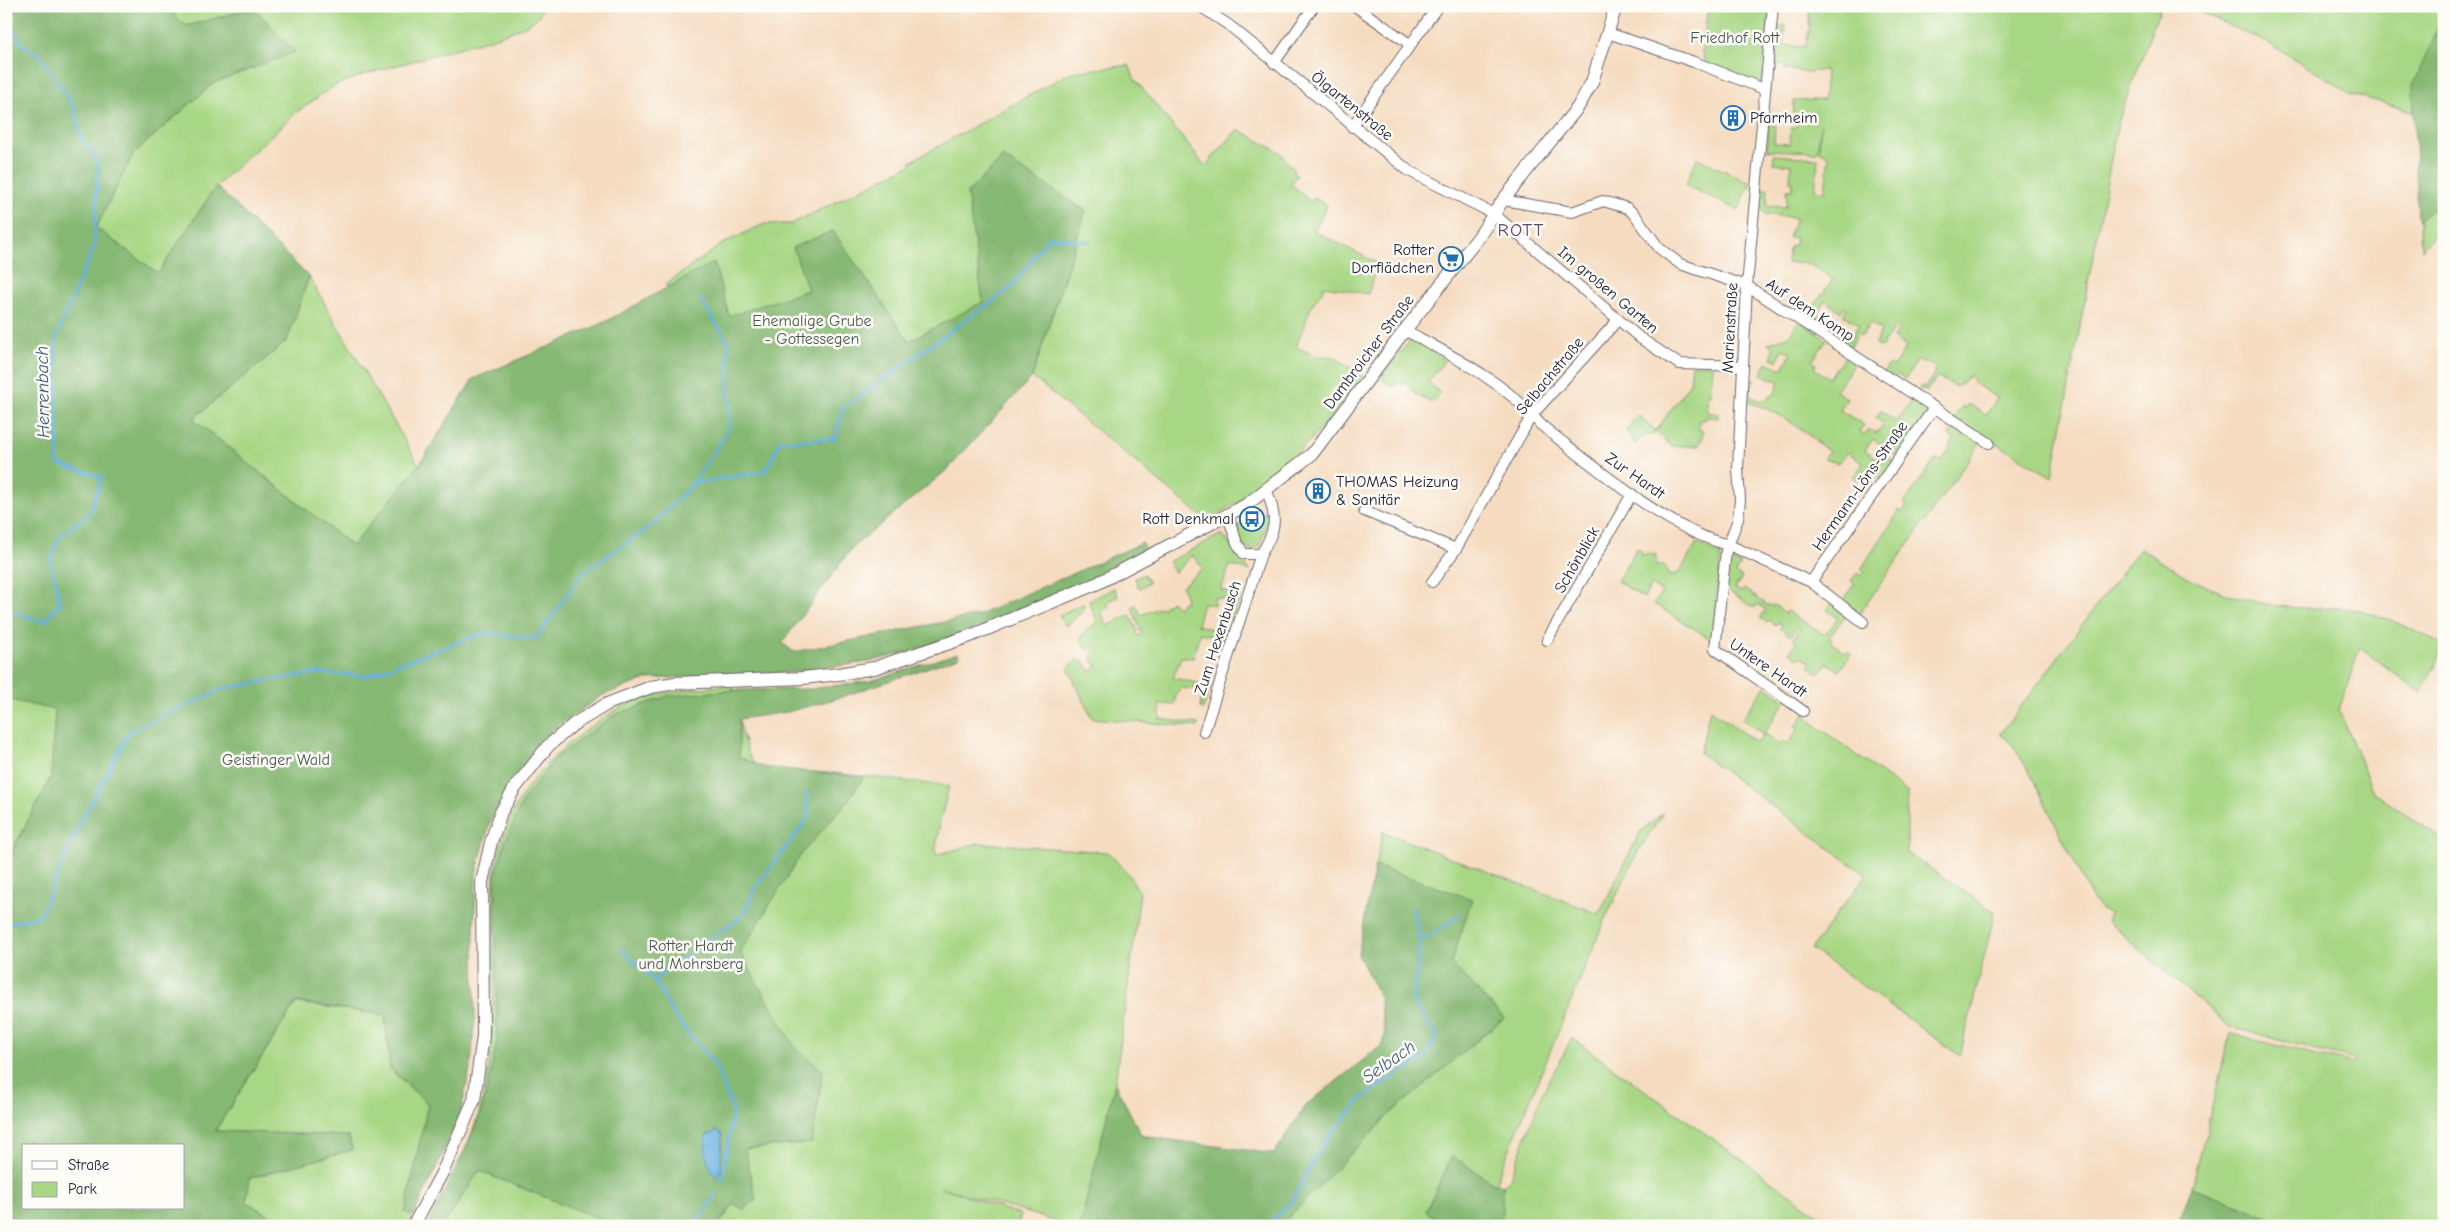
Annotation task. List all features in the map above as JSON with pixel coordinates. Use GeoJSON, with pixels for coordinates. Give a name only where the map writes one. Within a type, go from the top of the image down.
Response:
{"type":"FeatureCollection","features":[{"type":"Feature","properties":{"kind":"street","name":"Ölgartenstraße"},"geometry":{"type":"LineString","coordinates":[[1200,6],[1230,26],[1352,127],[1409,171],[1494,214]]}},
{"type":"Feature","properties":{"kind":"street"},"geometry":{"type":"LineString","coordinates":[[1274,63],[1314,6]]}},
{"type":"Feature","properties":{"kind":"street"},"geometry":{"type":"LineString","coordinates":[[1355,6],[1411,45]]}},
{"type":"Feature","properties":{"kind":"street"},"geometry":{"type":"LineString","coordinates":[[1352,127],[1438,6]]}},
{"type":"Feature","properties":{"kind":"street","name":"Dambroicher Straße"},"geometry":{"type":"LineString","coordinates":[[413,1226],[443,1171],[474,1100],[484,1027],[482,882],[491,842],[501,812],[516,788],[548,746],[568,729],[607,704],[651,687],[675,683],[803,678],[874,668],[970,636],[1040,609],[1098,583],[1228,516],[1267,491],[1312,454],[1405,330],[1478,238],[1503,200],[1578,107],[1592,82],[1616,6]]}},
{"type":"Feature","properties":{"kind":"street","name":"Marienstraße"},"geometry":{"type":"LineString","coordinates":[[1715,649],[1726,551],[1738,519],[1740,500],[1738,469],[1747,286],[1772,6]]}},
{"type":"Feature","properties":{"kind":"street"},"geometry":{"type":"LineString","coordinates":[[1608,33],[1694,62],[1764,89]]}},
{"type":"Feature","properties":{"kind":"street","name":"Auf dem Komp"},"geometry":{"type":"LineString","coordinates":[[1503,200],[1572,212],[1603,201],[1627,208],[1635,215],[1659,248],[1680,264],[1747,286],[1990,443]]}},
{"type":"Feature","properties":{"kind":"street","name":"Im großen Garten"},"geometry":{"type":"LineString","coordinates":[[1494,214],[1617,321],[1679,364],[1743,366]]}},
{"type":"Feature","properties":{"kind":"street","name":"Selbachstraße"},"geometry":{"type":"LineString","coordinates":[[1432,582],[1456,549],[1532,415],[1617,321]]}},
{"type":"Feature","properties":{"kind":"street","name":"Zur Hardt"},"geometry":{"type":"LineString","coordinates":[[1405,330],[1495,384],[1541,425],[1632,494],[1714,542],[1728,546],[1811,582],[1863,622]]}},
{"type":"Feature","properties":{"kind":"street","name":"Hermann-Löns-Straße"},"geometry":{"type":"LineString","coordinates":[[1811,582],[1934,408]]}},
{"type":"Feature","properties":{"kind":"street","name":"Zum Hexenbusch"},"geometry":{"type":"LineString","coordinates":[[1204,732],[1260,554],[1273,529],[1275,512],[1267,491]]}},
{"type":"Feature","properties":{"kind":"street","name":"Schönblick"},"geometry":{"type":"LineString","coordinates":[[1547,640],[1632,494]]}},
{"type":"Feature","properties":{"kind":"street"},"geometry":{"type":"LineString","coordinates":[[1364,511],[1456,549]]}},
{"type":"Feature","properties":{"kind":"street"},"geometry":{"type":"LineString","coordinates":[[1228,516],[1236,543],[1244,554],[1260,554]]}},
{"type":"Feature","properties":{"kind":"street","name":"Untere Hardt"},"geometry":{"type":"LineString","coordinates":[[1715,649],[1803,711]]}},
{"type":"Feature","properties":{"kind":"green space"},"geometry":{"type":"Polygon","coordinates":[[[6,6],[75,83],[254,8],[186,26],[166,6],[544,6],[538,17],[527,25],[497,37],[363,75],[334,86],[297,112],[216,186],[158,274],[116,242],[121,310],[6,6]]]}},
{"type":"Feature","properties":{"kind":"green space","name":"Geistinger Wald"},"geometry":{"type":"Polygon","coordinates":[[[6,6],[166,6],[186,26],[254,8],[295,52],[214,83],[134,153],[96,228],[158,273],[216,186],[309,277],[287,341],[193,419],[352,546],[419,465],[473,379],[601,324],[714,262],[729,316],[808,290],[793,247],[833,231],[909,341],[983,302],[967,193],[1003,157],[1086,211],[1032,377],[948,469],[852,548],[782,643],[794,652],[979,615],[1142,543],[1147,553],[1079,588],[930,646],[869,662],[790,672],[647,679],[603,695],[553,729],[513,777],[490,822],[476,873],[474,934],[475,1019],[471,1064],[459,1120],[413,1216],[405,1212],[428,1104],[390,1068],[385,1015],[296,1002],[215,1131],[349,1136],[352,1150],[250,1178],[246,1202],[288,1226],[6,1226],[6,862],[51,777],[55,710],[6,699],[6,6]]]}},
{"type":"Feature","properties":{"kind":"green space","name":"Friedhof Rott"},"geometry":{"type":"Polygon","coordinates":[[[1708,6],[1770,6],[1762,80],[1756,84],[1705,62],[1702,52],[1708,6]]]}},
{"type":"Feature","properties":{"kind":"green space"},"geometry":{"type":"Polygon","coordinates":[[[1808,6],[2161,6],[2118,122],[2052,477],[1990,439],[1981,442],[1857,617],[1841,604],[1855,584],[1851,581],[1857,573],[1861,576],[1864,572],[1861,569],[1898,513],[1898,510],[1902,512],[1907,506],[1904,503],[1935,460],[1941,461],[1950,449],[1949,447],[1954,439],[1949,436],[1957,423],[1953,420],[1962,406],[1966,408],[1969,404],[1986,415],[1997,398],[1975,384],[1970,375],[1957,387],[1937,377],[1927,391],[1919,389],[1921,386],[1925,388],[1934,374],[1935,367],[1918,360],[1905,379],[1898,375],[1893,380],[1883,374],[1889,364],[1894,366],[1906,347],[1893,338],[1899,328],[1896,326],[1881,347],[1876,344],[1881,330],[1870,323],[1862,335],[1859,333],[1847,351],[1837,345],[1842,336],[1849,341],[1859,324],[1843,315],[1847,309],[1845,307],[1841,312],[1825,300],[1817,312],[1823,319],[1827,319],[1818,332],[1803,322],[1833,279],[1809,264],[1787,263],[1789,247],[1795,244],[1796,238],[1788,237],[1796,218],[1765,214],[1761,208],[1763,189],[1768,189],[1767,206],[1786,207],[1787,190],[1792,190],[1793,182],[1790,181],[1791,165],[1773,163],[1774,155],[1818,158],[1815,191],[1825,192],[1829,156],[1819,151],[1821,125],[1817,152],[1767,150],[1768,125],[1775,125],[1774,143],[1790,144],[1791,128],[1796,127],[1795,117],[1793,117],[1794,101],[1824,100],[1826,70],[1807,72],[1785,69],[1785,65],[1774,63],[1777,26],[1785,26],[1783,45],[1805,47],[1810,27],[1808,6]]]}},
{"type":"Feature","properties":{"kind":"green space"},"geometry":{"type":"Polygon","coordinates":[[[2186,6],[2444,6],[2444,227],[2421,249],[2414,109],[2411,111],[2352,94],[2268,43],[2186,6]]]}},
{"type":"Feature","properties":{"kind":"green space"},"geometry":{"type":"Polygon","coordinates":[[[2444,14],[2444,200],[2418,221],[2413,85],[2444,14]]]}},
{"type":"Feature","properties":{"kind":"green space","name":"Ehemalige Grube - Gottessegen"},"geometry":{"type":"Polygon","coordinates":[[[1129,65],[1134,78],[1205,166],[1238,129],[1281,153],[1297,176],[1291,184],[1312,203],[1314,198],[1327,205],[1314,231],[1377,263],[1368,294],[1325,286],[1311,307],[1296,347],[1316,356],[1335,357],[1363,377],[1329,419],[1293,458],[1252,492],[1206,520],[1032,377],[1076,242],[1061,259],[6,907],[674,292],[665,285],[722,244],[765,224],[791,224],[912,164],[910,162],[1071,72],[1129,65]]]}},
{"type":"Feature","properties":{"kind":"green space"},"geometry":{"type":"Polygon","coordinates":[[[1697,158],[1751,183],[1738,210],[1685,185],[1697,158]]]}},
{"type":"Feature","properties":{"kind":"green space"},"geometry":{"type":"Polygon","coordinates":[[[309,277],[419,465],[352,546],[193,419],[286,341],[309,277]]]}},
{"type":"Feature","properties":{"kind":"green space"},"geometry":{"type":"Polygon","coordinates":[[[1799,321],[1827,340],[1812,361],[1816,364],[1814,368],[1829,378],[1848,353],[1857,359],[1836,391],[1847,399],[1840,410],[1864,425],[1859,431],[1864,435],[1869,429],[1876,434],[1884,424],[1876,418],[1881,410],[1896,422],[1915,396],[1932,408],[1898,457],[1873,439],[1865,450],[1876,458],[1881,452],[1895,462],[1882,481],[1867,470],[1859,481],[1853,477],[1863,464],[1848,452],[1838,463],[1824,459],[1829,452],[1788,420],[1754,404],[1742,401],[1743,380],[1754,379],[1749,396],[1762,401],[1775,394],[1779,381],[1761,375],[1767,362],[1782,370],[1791,353],[1783,349],[1777,361],[1772,358],[1773,347],[1768,343],[1788,337],[1799,321]]]}},
{"type":"Feature","properties":{"kind":"green space"},"geometry":{"type":"Polygon","coordinates":[[[1412,338],[1445,360],[1428,382],[1440,393],[1435,401],[1430,402],[1417,395],[1406,382],[1402,385],[1397,383],[1393,388],[1381,377],[1412,338]]]}},
{"type":"Feature","properties":{"kind":"green space"},"geometry":{"type":"Polygon","coordinates":[[[1692,364],[1713,365],[1711,391],[1710,395],[1707,395],[1707,412],[1718,414],[1718,418],[1706,417],[1705,420],[1699,420],[1699,430],[1703,431],[1702,440],[1698,446],[1672,446],[1655,431],[1653,435],[1645,435],[1635,444],[1626,431],[1638,415],[1656,431],[1690,383],[1692,364]]]}},
{"type":"Feature","properties":{"kind":"green space"},"geometry":{"type":"Polygon","coordinates":[[[1267,511],[1269,517],[1260,545],[1253,550],[1246,548],[1239,539],[1237,527],[1267,511]]]}},
{"type":"Feature","properties":{"kind":"green space"},"geometry":{"type":"Polygon","coordinates":[[[1222,534],[1250,571],[1230,565],[1221,590],[1241,597],[1232,621],[1228,621],[1229,617],[1232,617],[1234,607],[1231,606],[1232,601],[1215,597],[1214,605],[1203,603],[1197,625],[1228,633],[1226,645],[1218,644],[1220,637],[1200,633],[1193,658],[1181,657],[1173,678],[1211,686],[1203,709],[1200,708],[1202,695],[1200,695],[1199,689],[1181,688],[1176,696],[1174,705],[1160,704],[1160,719],[1199,724],[1198,727],[1092,718],[1068,668],[1078,659],[1081,662],[1084,661],[1090,671],[1097,667],[1091,657],[1095,649],[1091,648],[1089,651],[1080,640],[1082,635],[1097,622],[1089,601],[1114,588],[1118,596],[1107,602],[1109,607],[1101,612],[1107,626],[1130,615],[1138,631],[1136,633],[1138,636],[1142,634],[1132,607],[1136,605],[1141,615],[1161,607],[1164,609],[1165,605],[1172,601],[1178,607],[1186,600],[1182,586],[1203,568],[1192,555],[1175,573],[1168,562],[1222,534]]]}},
{"type":"Feature","properties":{"kind":"green space"},"geometry":{"type":"Polygon","coordinates":[[[1697,543],[1721,554],[1712,640],[1654,604],[1662,592],[1651,585],[1644,598],[1617,581],[1637,548],[1642,551],[1641,556],[1648,553],[1656,555],[1656,566],[1664,565],[1669,576],[1679,573],[1697,543]]]}},
{"type":"Feature","properties":{"kind":"green space"},"geometry":{"type":"Polygon","coordinates":[[[2140,548],[2193,580],[2227,594],[2265,604],[2287,607],[2360,610],[2389,619],[2444,644],[2444,649],[2420,693],[2360,647],[2339,710],[2373,792],[2444,841],[2444,1226],[2283,1226],[2281,1222],[2192,1187],[2230,1034],[2354,1064],[2355,1060],[2230,1027],[2107,921],[2109,918],[2107,916],[2111,914],[2100,909],[2093,900],[2030,773],[2011,743],[2000,734],[2140,548]]]}},
{"type":"Feature","properties":{"kind":"green space"},"geometry":{"type":"Polygon","coordinates":[[[1725,559],[1741,564],[1736,573],[1742,578],[1735,588],[1741,592],[1744,589],[1767,605],[1776,606],[1785,613],[1787,611],[1800,621],[1802,620],[1825,635],[1838,618],[1827,610],[1834,601],[1848,612],[1829,638],[1832,640],[1830,642],[1846,653],[1848,651],[1851,654],[1839,671],[1827,663],[1819,674],[1809,666],[1811,662],[1802,656],[1799,659],[1790,652],[1797,642],[1793,639],[1800,629],[1797,627],[1791,636],[1779,628],[1782,625],[1778,622],[1776,625],[1769,620],[1767,622],[1760,618],[1766,610],[1757,604],[1754,608],[1722,586],[1725,559]]]}},
{"type":"Feature","properties":{"kind":"green space"},"geometry":{"type":"Polygon","coordinates":[[[1144,574],[1149,583],[1139,588],[1135,578],[1144,574]]]}},
{"type":"Feature","properties":{"kind":"green space"},"geometry":{"type":"Polygon","coordinates":[[[1083,604],[1085,609],[1066,626],[1059,615],[1083,604]]]}},
{"type":"Feature","properties":{"kind":"green space"},"geometry":{"type":"Polygon","coordinates":[[[958,653],[959,657],[842,697],[787,712],[739,719],[739,757],[763,767],[864,777],[847,802],[802,853],[740,953],[795,1047],[823,1071],[812,1143],[745,1149],[756,1200],[744,1209],[734,1204],[716,1226],[618,1226],[479,1171],[443,1226],[427,1226],[466,1148],[481,1113],[490,1077],[497,1040],[495,876],[505,842],[524,799],[556,757],[614,715],[668,696],[734,690],[811,689],[871,681],[958,653]]]}},
{"type":"Feature","properties":{"kind":"green space","name":"Rotter Hardt und Mohrsberg"},"geometry":{"type":"Polygon","coordinates":[[[733,685],[742,734],[750,758],[767,771],[834,773],[949,786],[940,822],[935,855],[979,843],[1108,852],[1128,874],[1140,893],[1115,1084],[1105,1125],[1272,1168],[1388,1052],[1451,963],[1471,899],[1375,866],[1383,832],[1599,914],[1640,832],[1663,813],[1637,853],[1606,917],[1495,1184],[1452,1157],[1463,1226],[1071,1226],[941,1187],[1021,1215],[1017,1226],[718,1226],[734,1204],[745,1209],[732,1200],[708,1226],[443,1226],[479,1171],[609,1222],[506,1123],[427,1226],[468,1142],[481,1107],[492,1035],[494,873],[506,829],[525,791],[551,759],[586,730],[616,710],[636,701],[660,694],[733,685]]]}},
{"type":"Feature","properties":{"kind":"green space"},"geometry":{"type":"Polygon","coordinates":[[[1765,686],[1786,700],[1764,734],[1781,745],[1783,742],[1787,745],[1798,729],[1795,726],[1805,713],[1808,715],[1806,718],[1907,792],[1907,853],[1995,912],[1960,1056],[1811,949],[1866,875],[1700,753],[1710,709],[1757,743],[1763,734],[1742,719],[1765,686]]]}},
{"type":"Feature","properties":{"kind":"green space"},"geometry":{"type":"Polygon","coordinates":[[[6,699],[55,709],[51,777],[6,862],[6,699]]]}},
{"type":"Feature","properties":{"kind":"green space"},"geometry":{"type":"Polygon","coordinates":[[[1375,866],[1472,899],[1451,963],[1504,1018],[1390,1114],[1280,1226],[1080,1226],[1115,1084],[1142,1136],[1274,1154],[1305,1106],[1381,1046],[1385,1035],[1379,996],[1358,954],[1375,866]]]}},
{"type":"Feature","properties":{"kind":"green space"},"geometry":{"type":"Polygon","coordinates":[[[296,1003],[385,1015],[390,1069],[428,1104],[406,1212],[413,1216],[407,1226],[289,1226],[246,1202],[250,1178],[352,1150],[349,1136],[215,1131],[296,1003]]]}},
{"type":"Feature","properties":{"kind":"green space"},"geometry":{"type":"Polygon","coordinates":[[[1572,1038],[1834,1226],[1501,1226],[1503,1185],[1510,1179],[1541,1096],[1572,1038]]]}},
{"type":"Feature","properties":{"kind":"green space"},"geometry":{"type":"Polygon","coordinates":[[[1452,1156],[1495,1184],[1503,1185],[1501,1226],[1447,1226],[1426,1211],[1452,1156]]]}},
{"type":"Feature","properties":{"kind":"green space"},"geometry":{"type":"Polygon","coordinates":[[[2192,1187],[2281,1222],[2283,1226],[2177,1226],[2192,1187]]]}},
{"type":"Feature","properties":{"kind":"water"},"geometry":{"type":"Polygon","coordinates":[[[717,1130],[722,1134],[721,1172],[716,1177],[708,1163],[705,1144],[707,1134],[712,1134],[717,1130]]]}},
{"type":"Feature","properties":{"kind":"waterway","name":"Herrenbach"},"geometry":{"type":"LineString","coordinates":[[6,11],[20,43],[39,55],[75,108],[79,133],[98,165],[94,247],[56,337],[58,464],[102,477],[89,514],[59,537],[51,561],[60,603],[44,622],[6,610]]}},
{"type":"Feature","properties":{"kind":"waterway"},"geometry":{"type":"LineString","coordinates":[[693,484],[766,471],[780,441],[835,439],[843,408],[1011,288],[1048,237],[1089,242]]}},
{"type":"Feature","properties":{"kind":"waterway"},"geometry":{"type":"LineString","coordinates":[[6,924],[40,916],[76,831],[129,732],[225,688],[315,673],[367,676],[483,633],[537,638],[582,573],[650,527],[693,484],[729,429],[728,342],[700,299]]}},
{"type":"Feature","properties":{"kind":"waterway"},"geometry":{"type":"LineString","coordinates":[[654,980],[742,916],[757,885],[808,818],[806,792]]}},
{"type":"Feature","properties":{"kind":"waterway"},"geometry":{"type":"LineString","coordinates":[[1413,908],[1420,942]]}},
{"type":"Feature","properties":{"kind":"waterway","name":"Selbach"},"geometry":{"type":"LineString","coordinates":[[1265,1226],[1290,1204],[1324,1143],[1364,1096],[1426,1056],[1437,1036],[1413,1001],[1420,942],[1459,916]]}},
{"type":"Feature","properties":{"kind":"waterway"},"geometry":{"type":"LineString","coordinates":[[621,949],[654,980],[677,1020],[715,1064],[733,1111],[722,1181]]}},
{"type":"Feature","properties":{"kind":"waterway"},"geometry":{"type":"LineString","coordinates":[[696,1226],[716,1194]]}},
{"type":"Feature","properties":{"kind":"place","name":"Pfarrheim"},"geometry":{"type":"Point","coordinates":[1733,118]}},
{"type":"Feature","properties":{"kind":"place","name":"Rotter Dorflädchen"},"geometry":{"type":"Point","coordinates":[1451,259]}},
{"type":"Feature","properties":{"kind":"place","name":"THOMAS Heizung & Sanitär"},"geometry":{"type":"Point","coordinates":[1318,491]}},
{"type":"Feature","properties":{"kind":"place","name":"Rott Denkmal"},"geometry":{"type":"Point","coordinates":[1252,519]}},
{"type":"Feature","properties":{"kind":"district","name":"ROTT"},"geometry":{"type":"Point","coordinates":[1521,230]}}]}
